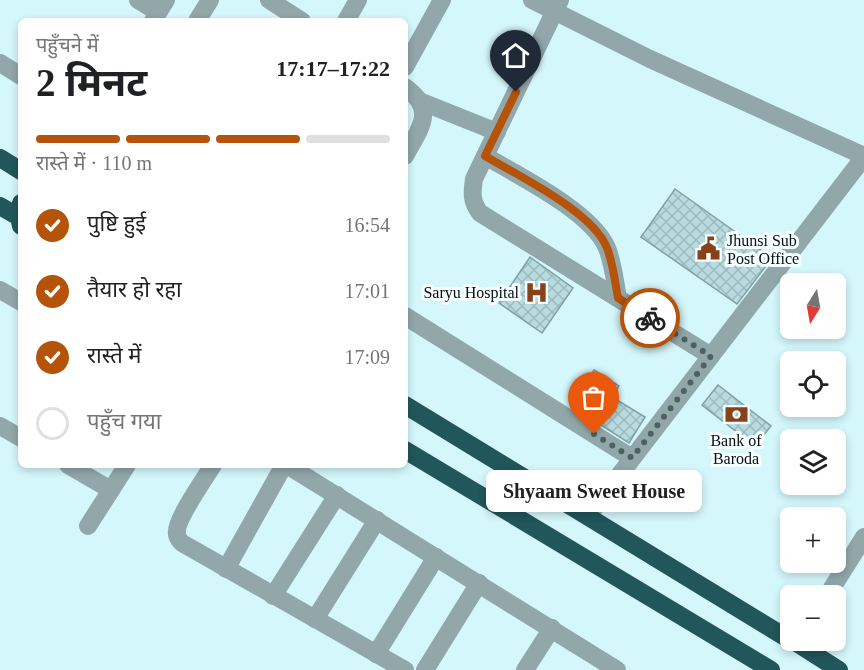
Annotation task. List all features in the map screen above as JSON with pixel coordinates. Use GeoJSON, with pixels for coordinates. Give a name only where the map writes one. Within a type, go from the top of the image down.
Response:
{"type":"FeatureCollection","features":[{"type":"Feature","properties":{"kind":"highway"},"geometry":{"type":"LineString","coordinates":[[0,158],[18,169]]}},
{"type":"Feature","properties":{"kind":"highway"},"geometry":{"type":"LineString","coordinates":[[0,206],[18,215]]}},
{"type":"Feature","properties":{"kind":"highway"},"geometry":{"type":"LineString","coordinates":[[408,407],[780,633]]}},
{"type":"Feature","properties":{"kind":"highway"},"geometry":{"type":"LineString","coordinates":[[408,452],[771,670]]}},
{"type":"Feature","properties":{"kind":"highway"},"geometry":{"type":"LineString","coordinates":[[810,651],[839,670]]}},
{"type":"Feature","properties":{"kind":"street"},"geometry":{"type":"LineString","coordinates":[[138,0],[159,11]]}},
{"type":"Feature","properties":{"kind":"street"},"geometry":{"type":"LineString","coordinates":[[198,18],[210,0]]}},
{"type":"Feature","properties":{"kind":"street"},"geometry":{"type":"LineString","coordinates":[[269,0],[297,18]]}},
{"type":"Feature","properties":{"kind":"street"},"geometry":{"type":"LineString","coordinates":[[348,18],[358,0]]}},
{"type":"Feature","properties":{"kind":"street"},"geometry":{"type":"LineString","coordinates":[[408,62],[442,0]]}},
{"type":"Feature","properties":{"kind":"street"},"geometry":{"type":"LineString","coordinates":[[532,0],[557,6],[650,59],[864,156],[588,516]]}},
{"type":"Feature","properties":{"kind":"street"},"geometry":{"type":"LineString","coordinates":[[557,6],[474,179],[472,193],[474,205],[480,213],[711,356]]}},
{"type":"Feature","properties":{"kind":"street"},"geometry":{"type":"LineString","coordinates":[[0,63],[18,74]]}},
{"type":"Feature","properties":{"kind":"street"},"geometry":{"type":"LineString","coordinates":[[408,90],[422,102],[497,132]]}},
{"type":"Feature","properties":{"kind":"street"},"geometry":{"type":"LineString","coordinates":[[408,150],[423,123],[422,102]]}},
{"type":"Feature","properties":{"kind":"street"},"geometry":{"type":"LineString","coordinates":[[485,156],[578,213],[592,226],[608,249],[618,298]]}},
{"type":"Feature","properties":{"kind":"street"},"geometry":{"type":"LineString","coordinates":[[0,290],[18,301]]}},
{"type":"Feature","properties":{"kind":"street"},"geometry":{"type":"LineString","coordinates":[[408,318],[632,458]]}},
{"type":"Feature","properties":{"kind":"street"},"geometry":{"type":"LineString","coordinates":[[0,426],[18,436]]}},
{"type":"Feature","properties":{"kind":"street"},"geometry":{"type":"LineString","coordinates":[[73,468],[111,490]]}},
{"type":"Feature","properties":{"kind":"street"},"geometry":{"type":"LineString","coordinates":[[88,526],[125,468]]}},
{"type":"Feature","properties":{"kind":"street"},"geometry":{"type":"LineString","coordinates":[[211,468],[181,519],[176,530],[178,539],[226,569],[405,670]]}},
{"type":"Feature","properties":{"kind":"street"},"geometry":{"type":"LineString","coordinates":[[226,569],[284,468]]}},
{"type":"Feature","properties":{"kind":"street"},"geometry":{"type":"LineString","coordinates":[[291,468],[617,670]]}},
{"type":"Feature","properties":{"kind":"street"},"geometry":{"type":"LineString","coordinates":[[273,596],[337,495]]}},
{"type":"Feature","properties":{"kind":"street"},"geometry":{"type":"LineString","coordinates":[[315,619],[377,520]]}},
{"type":"Feature","properties":{"kind":"street"},"geometry":{"type":"LineString","coordinates":[[834,585],[864,537]]}},
{"type":"Feature","properties":{"kind":"street"},"geometry":{"type":"LineString","coordinates":[[376,654],[436,557]]}},
{"type":"Feature","properties":{"kind":"street"},"geometry":{"type":"LineString","coordinates":[[425,670],[479,583]]}},
{"type":"Feature","properties":{"kind":"street"},"geometry":{"type":"LineString","coordinates":[[525,670],[552,628]]}},
{"type":"Feature","properties":{"kind":"building","name":"Jhunsi Sub Post Office"},"geometry":{"type":"Polygon","coordinates":[[[675,189],[772,258],[737,304],[641,237],[675,189]]]}},
{"type":"Feature","properties":{"kind":"building"},"geometry":{"type":"Polygon","coordinates":[[[530,257],[573,288],[542,333],[499,303],[530,257]]]}},
{"type":"Feature","properties":{"kind":"building"},"geometry":{"type":"Polygon","coordinates":[[[594,370],[619,386],[612,397],[645,417],[629,443],[571,406],[594,370]]]}},
{"type":"Feature","properties":{"kind":"building","name":"Bank of Baroda"},"geometry":{"type":"Polygon","coordinates":[[[718,385],[771,426],[755,446],[702,405],[718,385]]]}},
{"type":"Feature","properties":{"kind":"way so far"},"geometry":{"type":"LineString","coordinates":[[594,434],[632,458],[711,356],[650,318]]}},
{"type":"Feature","properties":{"kind":"place","name":"Jhunsi Sub Post Office"},"geometry":{"type":"Point","coordinates":[709,249]}},
{"type":"Feature","properties":{"kind":"place","name":"Saryu Hospital"},"geometry":{"type":"Point","coordinates":[537,292]}},
{"type":"Feature","properties":{"kind":"place","name":"Bank of Baroda"},"geometry":{"type":"Point","coordinates":[736,415]}},
{"type":"Feature","properties":{"kind":"place","name":"Shyaam Sweet House"},"geometry":{"type":"Point","coordinates":[594,434]}},
{"type":"Feature","properties":{"kind":"route"},"geometry":{"type":"LineString","coordinates":[[516,92],[485,156],[578,213],[592,226],[608,249],[618,298],[650,318]]}}]}
